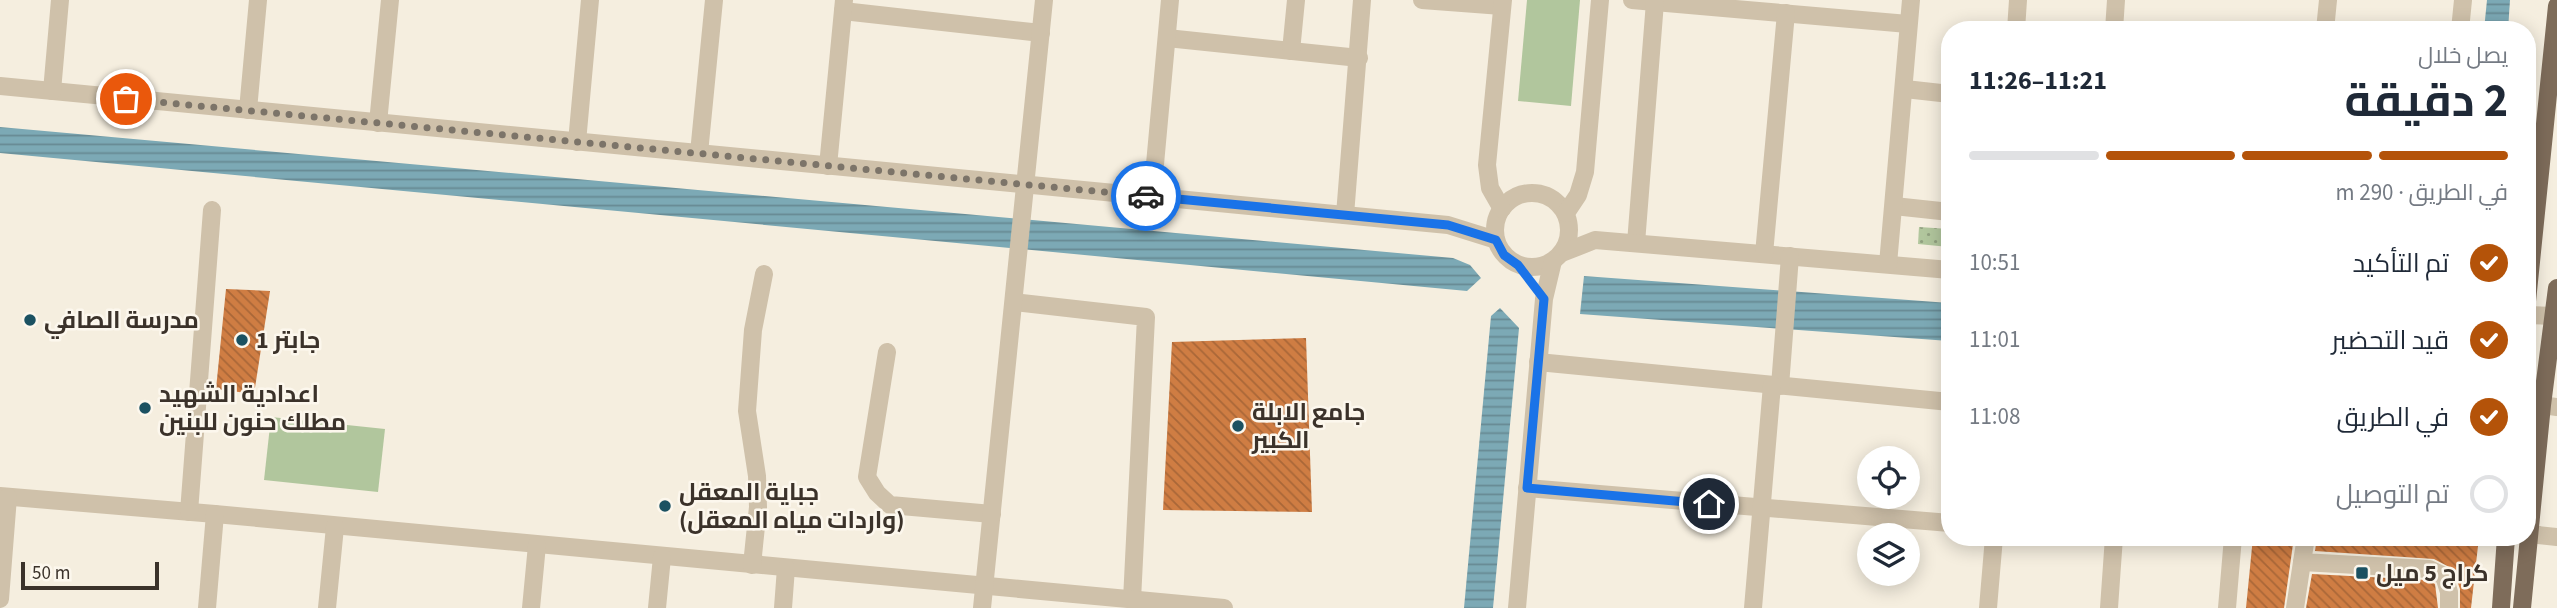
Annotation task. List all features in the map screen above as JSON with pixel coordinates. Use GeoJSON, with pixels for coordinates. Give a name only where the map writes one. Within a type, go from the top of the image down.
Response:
{"type":"FeatureCollection","features":[{"type":"Feature","properties":{"kind":"main road"},"geometry":{"type":"LineString","coordinates":[[2536,212],[2557,6]]}},
{"type":"Feature","properties":{"kind":"main road"},"geometry":{"type":"LineString","coordinates":[[2536,465],[2556,316],[2557,288]]}},
{"type":"Feature","properties":{"kind":"main road"},"geometry":{"type":"LineString","coordinates":[[2501,608],[2505,546]]}},
{"type":"Feature","properties":{"kind":"main road"},"geometry":{"type":"LineString","coordinates":[[2522,608],[2528,546]]}},
{"type":"Feature","properties":{"kind":"street"},"geometry":{"type":"LineString","coordinates":[[52,91],[60,0]]}},
{"type":"Feature","properties":{"kind":"street"},"geometry":{"type":"LineString","coordinates":[[248,110],[258,0]]}},
{"type":"Feature","properties":{"kind":"street"},"geometry":{"type":"LineString","coordinates":[[377,123],[390,0]]}},
{"type":"Feature","properties":{"kind":"street"},"geometry":{"type":"LineString","coordinates":[[577,142],[590,0]]}},
{"type":"Feature","properties":{"kind":"street"},"geometry":{"type":"LineString","coordinates":[[699,153],[714,0]]}},
{"type":"Feature","properties":{"kind":"street"},"geometry":{"type":"LineString","coordinates":[[982,608],[1044,0]]}},
{"type":"Feature","properties":{"kind":"street"},"geometry":{"type":"LineString","coordinates":[[1152,197],[1170,0]]}},
{"type":"Feature","properties":{"kind":"street"},"geometry":{"type":"LineString","coordinates":[[1291,51],[1296,0]]}},
{"type":"Feature","properties":{"kind":"street"},"geometry":{"type":"LineString","coordinates":[[1345,215],[1362,0]]}},
{"type":"Feature","properties":{"kind":"street"},"geometry":{"type":"LineString","coordinates":[[1422,0],[1503,3],[1487,165],[1490,188],[1499,214],[1496,240],[1504,255],[1518,265],[1544,299]]}},
{"type":"Feature","properties":{"kind":"street"},"geometry":{"type":"LineString","coordinates":[[1517,608],[1544,299],[1558,257],[1568,243],[1570,231],[1567,216],[1578,195],[1585,172],[1600,0]]}},
{"type":"Feature","properties":{"kind":"street"},"geometry":{"type":"LineString","coordinates":[[1632,0],[1787,13],[1818,8],[1908,24]]}},
{"type":"Feature","properties":{"kind":"street"},"geometry":{"type":"LineString","coordinates":[[1888,264],[1911,0]]}},
{"type":"Feature","properties":{"kind":"street"},"geometry":{"type":"LineString","coordinates":[[2017,21],[2018,0]]}},
{"type":"Feature","properties":{"kind":"street"},"geometry":{"type":"LineString","coordinates":[[2115,21],[2116,0]]}},
{"type":"Feature","properties":{"kind":"street"},"geometry":{"type":"LineString","coordinates":[[2326,21],[2328,0]]}},
{"type":"Feature","properties":{"kind":"street"},"geometry":{"type":"LineString","coordinates":[[2461,21],[2462,0]]}},
{"type":"Feature","properties":{"kind":"street"},"geometry":{"type":"LineString","coordinates":[[1636,243],[1654,2]]}},
{"type":"Feature","properties":{"kind":"street"},"geometry":{"type":"LineString","coordinates":[[828,166],[844,5],[914,9],[1041,33]]}},
{"type":"Feature","properties":{"kind":"street"},"geometry":{"type":"LineString","coordinates":[[1765,254],[1787,13]]}},
{"type":"Feature","properties":{"kind":"street"},"geometry":{"type":"LineString","coordinates":[[1167,38],[1359,58]]}},
{"type":"Feature","properties":{"kind":"street"},"geometry":{"type":"LineString","coordinates":[[0,86],[1448,225],[1496,240]]}},
{"type":"Feature","properties":{"kind":"street"},"geometry":{"type":"LineString","coordinates":[[1905,89],[1941,93]]}},
{"type":"Feature","properties":{"kind":"street"},"geometry":{"type":"LineString","coordinates":[[1448,225],[1499,214],[1509,201],[1530,193],[1551,197],[1567,216],[1595,240]]}},
{"type":"Feature","properties":{"kind":"street"},"geometry":{"type":"LineString","coordinates":[[1894,206],[1941,211]]}},
{"type":"Feature","properties":{"kind":"street"},"geometry":{"type":"LineString","coordinates":[[190,512],[212,210]]}},
{"type":"Feature","properties":{"kind":"street"},"geometry":{"type":"LineString","coordinates":[[1518,265],[1542,266],[1595,240],[1941,269]]}},
{"type":"Feature","properties":{"kind":"street"},"geometry":{"type":"LineString","coordinates":[[1753,608],[1761,508],[1790,256]]}},
{"type":"Feature","properties":{"kind":"street"},"geometry":{"type":"LineString","coordinates":[[752,565],[758,508],[747,411],[753,330],[764,274]]}},
{"type":"Feature","properties":{"kind":"street"},"geometry":{"type":"LineString","coordinates":[[1014,302],[1146,317],[1132,600]]}},
{"type":"Feature","properties":{"kind":"street"},"geometry":{"type":"LineString","coordinates":[[2536,315],[2556,316]]}},
{"type":"Feature","properties":{"kind":"street"},"geometry":{"type":"LineString","coordinates":[[887,352],[867,477],[872,485],[890,505],[992,514]]}},
{"type":"Feature","properties":{"kind":"street"},"geometry":{"type":"LineString","coordinates":[[1538,362],[1941,401]]}},
{"type":"Feature","properties":{"kind":"street"},"geometry":{"type":"LineString","coordinates":[[1527,488],[1941,522]]}},
{"type":"Feature","properties":{"kind":"street"},"geometry":{"type":"LineString","coordinates":[[0,599],[4,496],[984,586],[1111,603],[1132,600],[1224,608]]}},
{"type":"Feature","properties":{"kind":"street"},"geometry":{"type":"LineString","coordinates":[[207,608],[215,514]]}},
{"type":"Feature","properties":{"kind":"street"},"geometry":{"type":"LineString","coordinates":[[327,608],[335,527]]}},
{"type":"Feature","properties":{"kind":"street"},"geometry":{"type":"LineString","coordinates":[[2536,535],[2557,537]]}},
{"type":"Feature","properties":{"kind":"street"},"geometry":{"type":"LineString","coordinates":[[531,608],[537,545]]}},
{"type":"Feature","properties":{"kind":"street"},"geometry":{"type":"LineString","coordinates":[[1988,608],[1993,546]]}},
{"type":"Feature","properties":{"kind":"street"},"geometry":{"type":"LineString","coordinates":[[2109,608],[2114,546]]}},
{"type":"Feature","properties":{"kind":"street"},"geometry":{"type":"LineString","coordinates":[[2227,608],[2232,546]]}},
{"type":"Feature","properties":{"kind":"street"},"geometry":{"type":"LineString","coordinates":[[2295,608],[2305,546]]}},
{"type":"Feature","properties":{"kind":"street"},"geometry":{"type":"LineString","coordinates":[[657,608],[662,557]]}},
{"type":"Feature","properties":{"kind":"street"},"geometry":{"type":"LineString","coordinates":[[2302,562],[2429,569],[2444,576],[2449,592],[2449,608]]}},
{"type":"Feature","properties":{"kind":"street"},"geometry":{"type":"LineString","coordinates":[[783,608],[786,568]]}},
{"type":"Feature","properties":{"kind":"green space"},"geometry":{"type":"Polygon","coordinates":[[[1527,0],[1580,0],[1571,106],[1518,101],[1527,0]]]}},
{"type":"Feature","properties":{"kind":"green space"},"geometry":{"type":"Polygon","coordinates":[[[1919,227],[1941,228],[1941,246],[1918,244],[1919,227]]]}},
{"type":"Feature","properties":{"kind":"green space"},"geometry":{"type":"Polygon","coordinates":[[[271,417],[385,429],[378,492],[264,480],[271,417]]]}},
{"type":"Feature","properties":{"kind":"water"},"geometry":{"type":"Polygon","coordinates":[[[2487,0],[2510,0],[2509,21],[2485,21],[2487,0]]]}},
{"type":"Feature","properties":{"kind":"water"},"geometry":{"type":"Polygon","coordinates":[[[0,127],[1453,258],[1470,265],[1481,278],[1467,291],[0,153],[0,127]]]}},
{"type":"Feature","properties":{"kind":"water"},"geometry":{"type":"Polygon","coordinates":[[[1584,276],[1941,302],[1941,340],[1580,314],[1584,276]]]}},
{"type":"Feature","properties":{"kind":"water"},"geometry":{"type":"Polygon","coordinates":[[[1500,308],[1519,328],[1493,608],[1464,608],[1491,316],[1500,308]]]}},
{"type":"Feature","properties":{"kind":"building","name":"جابتر 1"},"geometry":{"type":"Polygon","coordinates":[[[226,289],[270,291],[254,394],[216,389],[226,289]]]}},
{"type":"Feature","properties":{"kind":"building","name":"جامع الابلة الكبير"},"geometry":{"type":"Polygon","coordinates":[[[1306,338],[1312,512],[1163,510],[1172,342],[1306,338]]]}},
{"type":"Feature","properties":{"kind":"building"},"geometry":{"type":"Polygon","coordinates":[[[2252,546],[2293,546],[2284,608],[2246,608],[2252,546]]]}},
{"type":"Feature","properties":{"kind":"building"},"geometry":{"type":"Polygon","coordinates":[[[2316,546],[2478,546],[2471,608],[2460,608],[2460,589],[2453,569],[2434,559],[2315,551],[2316,546]]]}},
{"type":"Feature","properties":{"kind":"building"},"geometry":{"type":"Polygon","coordinates":[[[2312,574],[2426,580],[2435,584],[2438,608],[2306,608],[2312,574]]]}},
{"type":"Feature","properties":{"kind":"way so far"},"geometry":{"type":"LineString","coordinates":[[126,99],[1146,196]]}},
{"type":"Feature","properties":{"kind":"place","name":"مدرسة الصافي"},"geometry":{"type":"Point","coordinates":[30,320]}},
{"type":"Feature","properties":{"kind":"place","name":"جابتر 1"},"geometry":{"type":"Point","coordinates":[242,340]}},
{"type":"Feature","properties":{"kind":"place","name":"اعدادية الشهيد مطلك حنون للبنين"},"geometry":{"type":"Point","coordinates":[145,408]}},
{"type":"Feature","properties":{"kind":"place","name":"جامع الابلة الكبير"},"geometry":{"type":"Point","coordinates":[1238,426]}},
{"type":"Feature","properties":{"kind":"place","name":"جباية المعقل (واردات مياه المعقل)"},"geometry":{"type":"Point","coordinates":[665,506]}},
{"type":"Feature","properties":{"kind":"place","name":"كراج 5 ميل"},"geometry":{"type":"Point","coordinates":[2362,573]}},
{"type":"Feature","properties":{"kind":"route"},"geometry":{"type":"LineString","coordinates":[[1146,196],[1448,225],[1496,240],[1504,255],[1518,265],[1544,299],[1527,488],[1709,504]]}}]}
